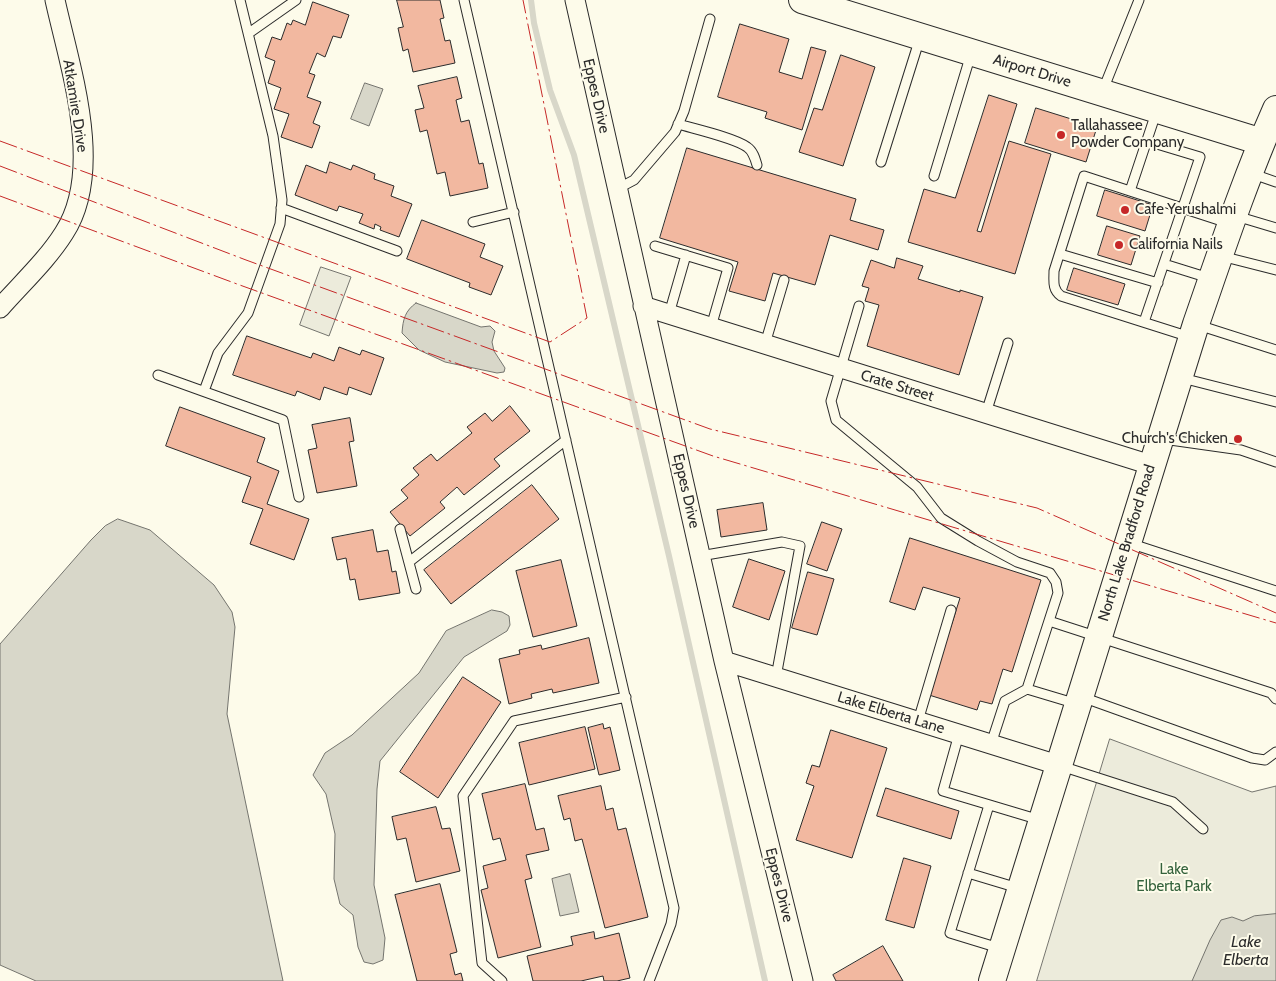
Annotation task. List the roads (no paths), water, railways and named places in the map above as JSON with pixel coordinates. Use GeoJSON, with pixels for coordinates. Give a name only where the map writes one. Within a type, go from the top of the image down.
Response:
{"type":"FeatureCollection","features":[{"type":"Feature","properties":{"kind":"main road","name":"Airport Drive"},"geometry":{"type":"LineString","coordinates":[[802,0],[1265,143]]}},
{"type":"Feature","properties":{"kind":"main road","name":"North Lake Bradford Road"},"geometry":{"type":"LineString","coordinates":[[992,981],[1179,377],[1232,219],[1250,173],[1265,143],[1276,109]]}},
{"type":"Feature","properties":{"kind":"street","name":"Atkamire Drive"},"geometry":{"type":"LineString","coordinates":[[0,308],[65,232],[75,213],[81,192],[84,168],[83,134],[74,83],[55,0]]}},
{"type":"Feature","properties":{"kind":"street","name":"Eppes Drive"},"geometry":{"type":"LineString","coordinates":[[575,0],[724,661],[803,981]]}},
{"type":"Feature","properties":{"kind":"street","name":"Crate Street"},"geometry":{"type":"LineString","coordinates":[[643,306],[1152,465]]}},
{"type":"Feature","properties":{"kind":"street","name":"Lake Elberta Lane"},"geometry":{"type":"LineString","coordinates":[[724,661],[1058,765]]}},
{"type":"Feature","properties":{"kind":"lane"},"geometry":{"type":"LineString","coordinates":[[204,391],[218,353],[248,313],[280,224],[282,208],[274,136],[240,0]]}},
{"type":"Feature","properties":{"kind":"lane"},"geometry":{"type":"LineString","coordinates":[[249,33],[296,0]]}},
{"type":"Feature","properties":{"kind":"lane"},"geometry":{"type":"LineString","coordinates":[[464,0],[674,908],[671,924],[653,979]]}},
{"type":"Feature","properties":{"kind":"lane"},"geometry":{"type":"LineString","coordinates":[[1102,92],[1139,0]]}},
{"type":"Feature","properties":{"kind":"lane"},"geometry":{"type":"LineString","coordinates":[[617,189],[634,180],[675,132],[684,111],[710,19]]}},
{"type":"Feature","properties":{"kind":"lane"},"geometry":{"type":"LineString","coordinates":[[880,162],[920,37]]}},
{"type":"Feature","properties":{"kind":"lane"},"geometry":{"type":"LineString","coordinates":[[934,176],[972,52]]}},
{"type":"Feature","properties":{"kind":"lane"},"geometry":{"type":"LineString","coordinates":[[1130,191],[1157,110]]}},
{"type":"Feature","properties":{"kind":"lane"},"geometry":{"type":"LineString","coordinates":[[678,124],[740,143],[749,148],[754,155],[756,164]]}},
{"type":"Feature","properties":{"kind":"lane"},"geometry":{"type":"LineString","coordinates":[[1144,322],[1200,157],[1147,141]]}},
{"type":"Feature","properties":{"kind":"lane"},"geometry":{"type":"LineString","coordinates":[[1250,173],[1276,182]]}},
{"type":"Feature","properties":{"kind":"lane"},"geometry":{"type":"LineString","coordinates":[[1276,228],[1183,208],[1084,176],[1054,271],[1056,292],[1061,296],[1144,322],[1194,331],[1276,350]]}},
{"type":"Feature","properties":{"kind":"lane"},"geometry":{"type":"LineString","coordinates":[[282,208],[397,251]]}},
{"type":"Feature","properties":{"kind":"lane"},"geometry":{"type":"LineString","coordinates":[[473,222],[514,212]]}},
{"type":"Feature","properties":{"kind":"lane"},"geometry":{"type":"LineString","coordinates":[[655,246],[728,268],[711,327]]}},
{"type":"Feature","properties":{"kind":"lane"},"geometry":{"type":"LineString","coordinates":[[1060,254],[1158,283]]}},
{"type":"Feature","properties":{"kind":"lane"},"geometry":{"type":"LineString","coordinates":[[670,314],[686,256]]}},
{"type":"Feature","properties":{"kind":"lane"},"geometry":{"type":"LineString","coordinates":[[1164,264],[1276,270]]}},
{"type":"Feature","properties":{"kind":"lane"},"geometry":{"type":"LineString","coordinates":[[765,344],[784,280]]}},
{"type":"Feature","properties":{"kind":"lane"},"geometry":{"type":"LineString","coordinates":[[859,306],[831,401],[836,420],[917,487],[941,518],[1017,562],[1050,573],[1056,582],[1058,593],[1027,689]]}},
{"type":"Feature","properties":{"kind":"lane"},"geometry":{"type":"LineString","coordinates":[[986,413],[1008,343]]}},
{"type":"Feature","properties":{"kind":"lane"},"geometry":{"type":"LineString","coordinates":[[158,375],[283,420],[299,497]]}},
{"type":"Feature","properties":{"kind":"lane"},"geometry":{"type":"LineString","coordinates":[[1179,377],[1276,402]]}},
{"type":"Feature","properties":{"kind":"lane"},"geometry":{"type":"LineString","coordinates":[[1160,438],[1242,450],[1276,462]]}},
{"type":"Feature","properties":{"kind":"lane"},"geometry":{"type":"LineString","coordinates":[[409,562],[566,440]]}},
{"type":"Feature","properties":{"kind":"lane"},"geometry":{"type":"LineString","coordinates":[[400,529],[416,589]]}},
{"type":"Feature","properties":{"kind":"lane"},"geometry":{"type":"LineString","coordinates":[[700,556],[782,542],[800,546],[776,677]]}},
{"type":"Feature","properties":{"kind":"lane"},"geometry":{"type":"LineString","coordinates":[[1128,542],[1276,591]]}},
{"type":"Feature","properties":{"kind":"lane"},"geometry":{"type":"LineString","coordinates":[[918,721],[951,610]]}},
{"type":"Feature","properties":{"kind":"lane"},"geometry":{"type":"LineString","coordinates":[[1049,621],[1271,693],[1276,699]]}},
{"type":"Feature","properties":{"kind":"lane"},"geometry":{"type":"LineString","coordinates":[[991,744],[1005,701],[1027,689],[1079,700],[1252,758],[1265,760],[1276,752]]}},
{"type":"Feature","properties":{"kind":"lane"},"geometry":{"type":"LineString","coordinates":[[502,981],[482,963],[463,796],[514,721],[626,697]]}},
{"type":"Feature","properties":{"kind":"lane"},"geometry":{"type":"LineString","coordinates":[[959,734],[943,791],[1041,821]]}},
{"type":"Feature","properties":{"kind":"lane"},"geometry":{"type":"LineString","coordinates":[[1058,765],[1173,802],[1203,829]]}},
{"type":"Feature","properties":{"kind":"lane"},"geometry":{"type":"LineString","coordinates":[[989,805],[950,933],[1002,949]]}},
{"type":"Feature","properties":{"kind":"lane"},"geometry":{"type":"LineString","coordinates":[[968,873],[1020,889]]}},
{"type":"Feature","properties":{"kind":"water"},"geometry":{"type":"Polygon","coordinates":[[[365,83],[383,89],[369,126],[351,119],[365,83]]]}},
{"type":"Feature","properties":{"kind":"water"},"geometry":{"type":"Polygon","coordinates":[[[416,303],[481,327],[490,326],[495,331],[492,342],[494,351],[505,368],[504,372],[497,373],[445,362],[419,350],[402,333],[405,316],[416,303]]]}},
{"type":"Feature","properties":{"kind":"water"},"geometry":{"type":"Polygon","coordinates":[[[118,519],[150,530],[214,585],[232,612],[235,627],[227,714],[283,981],[36,981],[0,965],[0,644],[91,540],[105,526],[118,519]]]}},
{"type":"Feature","properties":{"kind":"water"},"geometry":{"type":"Polygon","coordinates":[[[492,610],[509,616],[510,625],[507,631],[464,657],[380,761],[377,789],[374,885],[385,938],[383,960],[373,964],[364,962],[358,947],[353,915],[340,904],[334,879],[335,834],[326,794],[313,775],[325,753],[352,735],[419,673],[446,631],[492,610]]]}},
{"type":"Feature","properties":{"kind":"water"},"geometry":{"type":"Polygon","coordinates":[[[570,874],[579,912],[560,916],[552,879],[570,874]]]}},
{"type":"Feature","properties":{"kind":"water","name":"Lake Elberta"},"geometry":{"type":"Polygon","coordinates":[[[1276,914],[1276,981],[1192,981],[1221,920],[1232,917],[1243,921],[1254,916],[1276,914]]]}},
{"type":"Feature","properties":{"kind":"waterway"},"geometry":{"type":"LineString","coordinates":[[531,0],[534,23],[550,90],[574,155],[669,556],[765,981]]}},
{"type":"Feature","properties":{"kind":"place","name":"Tallahassee Powder Company"},"geometry":{"type":"Point","coordinates":[1061,135]}},
{"type":"Feature","properties":{"kind":"place","name":"Cafe Yerushalmi"},"geometry":{"type":"Point","coordinates":[1125,210]}},
{"type":"Feature","properties":{"kind":"place","name":"California Nails"},"geometry":{"type":"Point","coordinates":[1119,245]}},
{"type":"Feature","properties":{"kind":"place","name":"Church's Chicken"},"geometry":{"type":"Point","coordinates":[1238,439]}},
{"type":"Feature","properties":{"kind":"park label","name":"Lake Elberta Park"},"geometry":{"type":"Point","coordinates":[1174,878]}}]}
